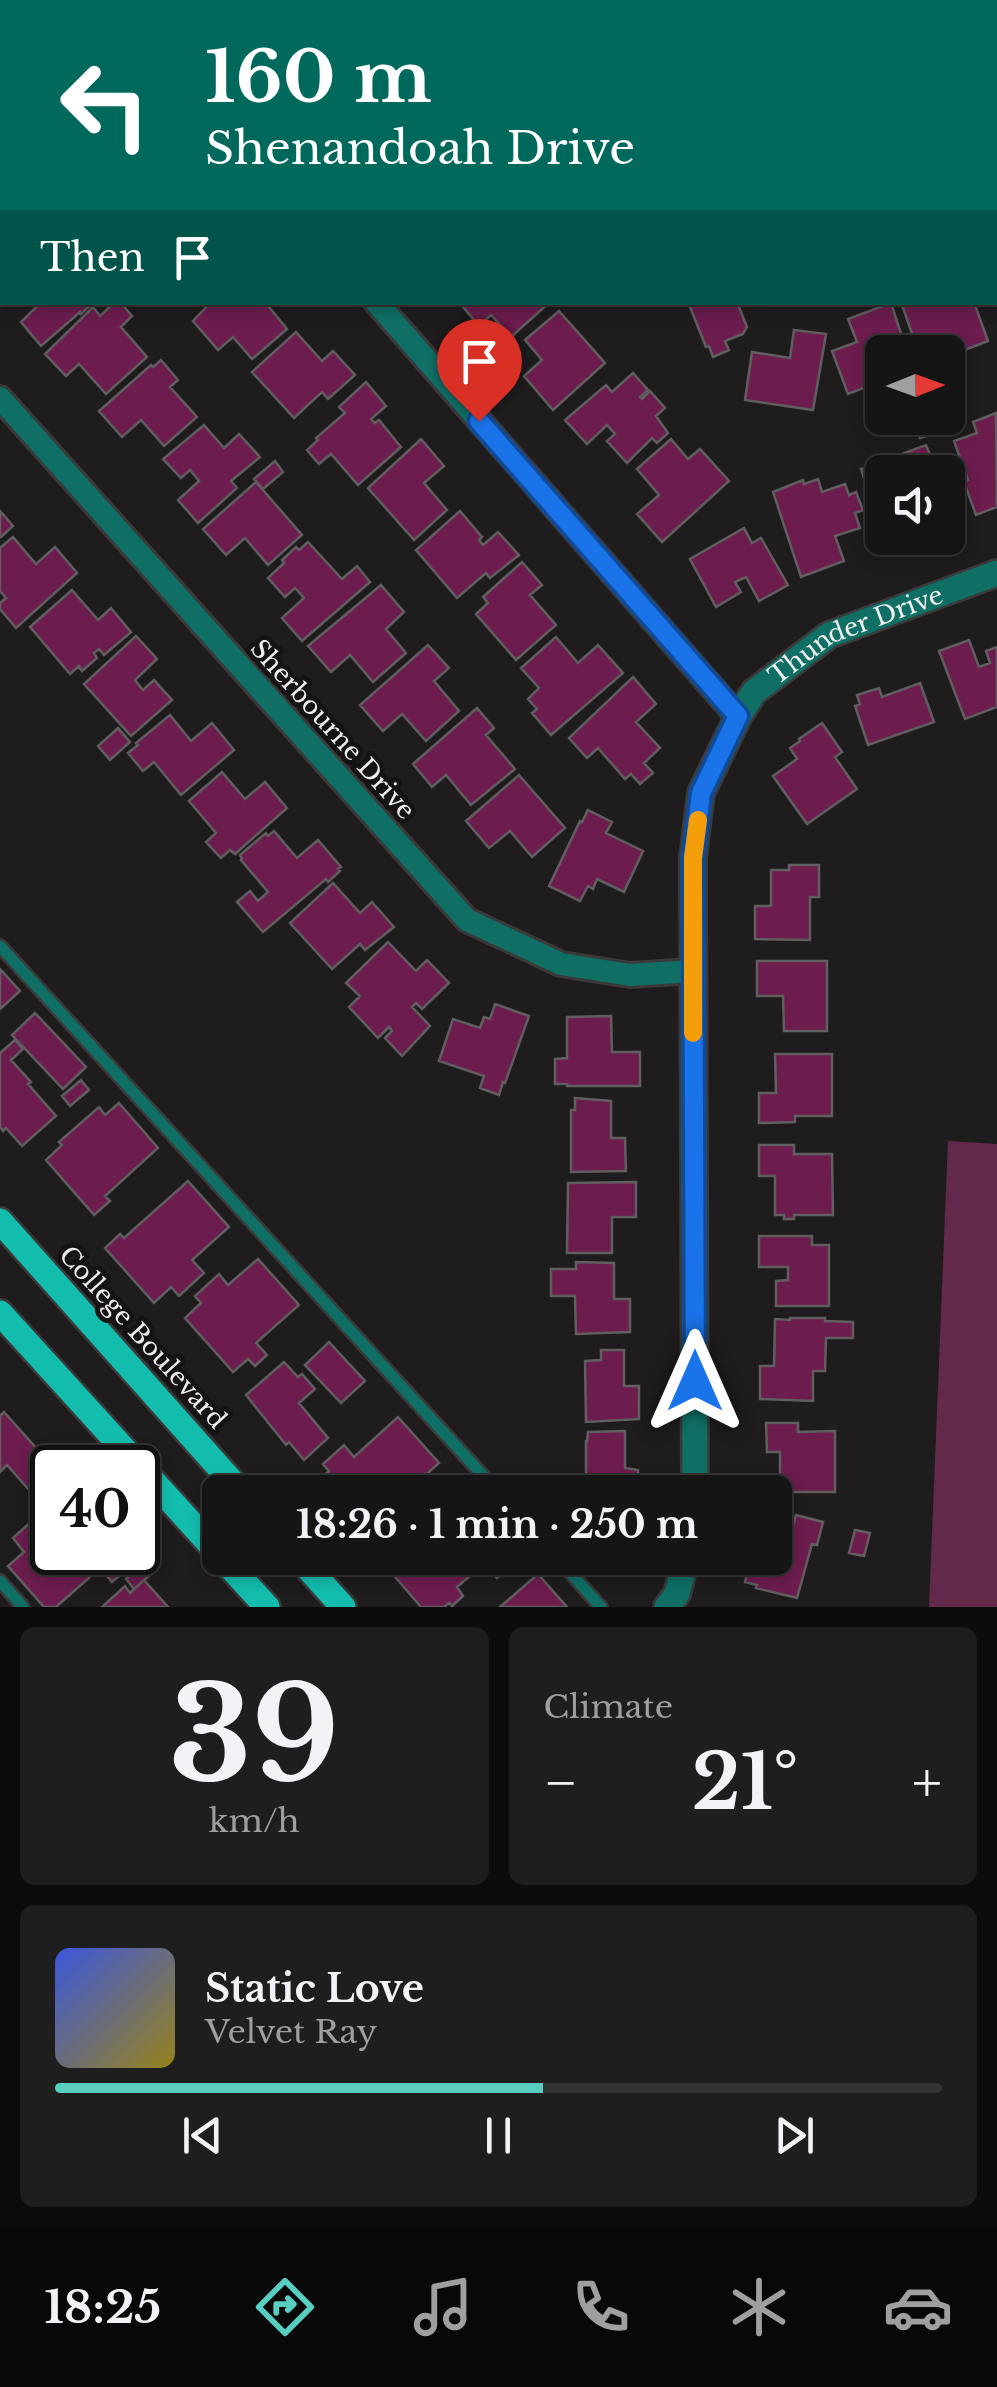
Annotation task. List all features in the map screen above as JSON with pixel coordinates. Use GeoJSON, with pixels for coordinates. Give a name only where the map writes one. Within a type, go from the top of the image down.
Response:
{"type":"FeatureCollection","features":[{"type":"Feature","properties":{"kind":"main road","name":"College Boulevard"},"geometry":{"type":"LineString","coordinates":[[0,1220],[226,1475]]}},
{"type":"Feature","properties":{"kind":"main road"},"geometry":{"type":"LineString","coordinates":[[0,1313],[202,1535]]}},
{"type":"Feature","properties":{"kind":"main road"},"geometry":{"type":"LineString","coordinates":[[238,1575],[267,1607]]}},
{"type":"Feature","properties":{"kind":"main road"},"geometry":{"type":"LineString","coordinates":[[314,1575],[343,1607]]}},
{"type":"Feature","properties":{"kind":"street"},"geometry":{"type":"LineString","coordinates":[[379,305],[738,716]]}},
{"type":"Feature","properties":{"kind":"street","name":"Sherbourne Drive"},"geometry":{"type":"LineString","coordinates":[[0,398],[467,920],[560,964],[630,975],[693,971]]}},
{"type":"Feature","properties":{"kind":"street","name":"Thunder Drive"},"geometry":{"type":"LineString","coordinates":[[695,1475],[693,858],[701,793],[738,716],[754,692],[829,635],[997,573]]}},
{"type":"Feature","properties":{"kind":"street"},"geometry":{"type":"LineString","coordinates":[[667,1607],[677,1594],[682,1575]]}},
{"type":"Feature","properties":{"kind":"lane"},"geometry":{"type":"LineString","coordinates":[[0,946],[482,1475]]}},
{"type":"Feature","properties":{"kind":"lane"},"geometry":{"type":"LineString","coordinates":[[572,1575],[602,1607]]}},
{"type":"Feature","properties":{"kind":"lane"},"geometry":{"type":"LineString","coordinates":[[0,1582],[23,1607]]}},
{"type":"Feature","properties":{"kind":"shaded area"},"geometry":{"type":"Polygon","coordinates":[[[948,1141],[997,1144],[997,1607],[929,1607],[948,1141]]]}},
{"type":"Feature","properties":{"kind":"building"},"geometry":{"type":"Polygon","coordinates":[[[38,305],[91,305],[41,346],[21,322],[38,305]]]}},
{"type":"Feature","properties":{"kind":"building"},"geometry":{"type":"Polygon","coordinates":[[[112,305],[123,305],[132,316],[121,327],[147,357],[106,394],[79,364],[66,376],[45,354],[93,307],[100,316],[112,305]]]}},
{"type":"Feature","properties":{"kind":"building"},"geometry":{"type":"Polygon","coordinates":[[[208,305],[267,305],[287,329],[252,359],[233,337],[218,350],[193,321],[208,305]]]}},
{"type":"Feature","properties":{"kind":"building"},"geometry":{"type":"Polygon","coordinates":[[[462,305],[547,305],[511,337],[491,315],[479,326],[462,305]]]}},
{"type":"Feature","properties":{"kind":"building"},"geometry":{"type":"Polygon","coordinates":[[[689,305],[738,305],[747,327],[743,334],[725,341],[729,350],[713,357],[709,346],[706,347],[689,305]]]}},
{"type":"Feature","properties":{"kind":"building"},"geometry":{"type":"Polygon","coordinates":[[[892,305],[901,335],[865,335],[865,388],[848,394],[832,351],[857,342],[848,319],[892,305]]]}},
{"type":"Feature","properties":{"kind":"building"},"geometry":{"type":"Polygon","coordinates":[[[902,305],[975,305],[988,341],[965,350],[965,335],[912,335],[902,305]]]}},
{"type":"Feature","properties":{"kind":"building"},"geometry":{"type":"Polygon","coordinates":[[[559,311],[605,363],[553,410],[524,376],[542,360],[525,340],[559,311]]]}},
{"type":"Feature","properties":{"kind":"building"},"geometry":{"type":"Polygon","coordinates":[[[794,330],[826,334],[813,410],[745,400],[752,352],[790,358],[794,330]]]}},
{"type":"Feature","properties":{"kind":"building"},"geometry":{"type":"Polygon","coordinates":[[[296,332],[322,361],[333,351],[355,375],[328,399],[322,392],[294,418],[252,372],[296,332]]]}},
{"type":"Feature","properties":{"kind":"building"},"geometry":{"type":"Polygon","coordinates":[[[161,360],[178,380],[170,387],[197,417],[164,446],[141,420],[122,437],[99,411],[161,360]]]}},
{"type":"Feature","properties":{"kind":"building"},"geometry":{"type":"Polygon","coordinates":[[[633,373],[648,390],[640,397],[650,391],[665,408],[656,416],[668,433],[657,443],[652,438],[627,463],[607,441],[615,434],[607,425],[587,444],[565,420],[606,385],[612,392],[633,373]]]}},
{"type":"Feature","properties":{"kind":"building"},"geometry":{"type":"Polygon","coordinates":[[[366,382],[386,406],[371,419],[375,423],[379,420],[401,447],[358,485],[331,454],[319,464],[307,450],[345,413],[339,407],[366,382]]]}},
{"type":"Feature","properties":{"kind":"building"},"geometry":{"type":"Polygon","coordinates":[[[996,413],[997,507],[976,515],[965,485],[965,455],[959,455],[954,441],[977,433],[973,422],[996,413]]]}},
{"type":"Feature","properties":{"kind":"building"},"geometry":{"type":"Polygon","coordinates":[[[204,425],[224,448],[239,434],[260,457],[231,481],[237,488],[198,523],[178,500],[199,481],[190,470],[181,478],[163,459],[204,425]]]}},
{"type":"Feature","properties":{"kind":"building"},"geometry":{"type":"Polygon","coordinates":[[[421,439],[444,466],[424,483],[447,510],[414,540],[368,488],[421,439]]]}},
{"type":"Feature","properties":{"kind":"building"},"geometry":{"type":"Polygon","coordinates":[[[671,439],[688,459],[700,449],[729,481],[662,542],[637,514],[659,495],[637,469],[671,439]]]}},
{"type":"Feature","properties":{"kind":"building"},"geometry":{"type":"Polygon","coordinates":[[[926,445],[930,455],[899,455],[926,445]]]}},
{"type":"Feature","properties":{"kind":"building"},"geometry":{"type":"Polygon","coordinates":[[[275,461],[283,472],[263,489],[254,479],[275,461]]]}},
{"type":"Feature","properties":{"kind":"building"},"geometry":{"type":"Polygon","coordinates":[[[818,479],[822,492],[845,484],[849,495],[856,492],[863,510],[855,513],[860,528],[835,536],[844,561],[801,577],[773,492],[803,480],[804,484],[818,479]]]}},
{"type":"Feature","properties":{"kind":"building"},"geometry":{"type":"Polygon","coordinates":[[[256,482],[302,535],[268,565],[245,538],[226,555],[203,529],[256,482]]]}},
{"type":"Feature","properties":{"kind":"building"},"geometry":{"type":"Polygon","coordinates":[[[0,511],[13,526],[1,537],[0,536],[0,511]]]}},
{"type":"Feature","properties":{"kind":"building"},"geometry":{"type":"Polygon","coordinates":[[[460,511],[482,537],[479,540],[483,545],[498,532],[519,555],[490,578],[486,573],[457,598],[416,550],[460,511]]]}},
{"type":"Feature","properties":{"kind":"building"},"geometry":{"type":"Polygon","coordinates":[[[744,528],[752,543],[761,538],[788,585],[759,601],[746,577],[735,582],[741,592],[716,607],[690,559],[744,528]]]}},
{"type":"Feature","properties":{"kind":"building"},"geometry":{"type":"Polygon","coordinates":[[[13,537],[36,564],[55,547],[77,573],[16,628],[0,609],[6,598],[0,591],[0,548],[13,537]]]}},
{"type":"Feature","properties":{"kind":"building"},"geometry":{"type":"Polygon","coordinates":[[[308,542],[342,579],[357,566],[370,582],[302,641],[282,618],[304,598],[295,588],[285,597],[268,578],[296,547],[299,550],[308,542]]]}},
{"type":"Feature","properties":{"kind":"building"},"geometry":{"type":"Polygon","coordinates":[[[522,562],[542,585],[530,595],[556,625],[516,660],[476,614],[488,603],[483,597],[522,562]]]}},
{"type":"Feature","properties":{"kind":"building"},"geometry":{"type":"Polygon","coordinates":[[[381,585],[404,612],[386,629],[406,653],[373,682],[350,655],[331,672],[308,646],[381,585]]]}},
{"type":"Feature","properties":{"kind":"building"},"geometry":{"type":"Polygon","coordinates":[[[72,590],[98,620],[111,608],[131,632],[104,655],[99,649],[94,653],[97,658],[82,671],[79,666],[70,674],[30,627],[72,590]]]}},
{"type":"Feature","properties":{"kind":"building"},"geometry":{"type":"Polygon","coordinates":[[[136,636],[157,659],[135,680],[143,690],[154,680],[172,700],[131,736],[84,684],[136,636]]]}},
{"type":"Feature","properties":{"kind":"building"},"geometry":{"type":"Polygon","coordinates":[[[556,637],[578,663],[598,645],[623,673],[551,735],[532,713],[537,709],[528,699],[539,688],[521,668],[556,637]]]}},
{"type":"Feature","properties":{"kind":"building"},"geometry":{"type":"Polygon","coordinates":[[[969,640],[979,667],[990,663],[986,651],[997,647],[997,707],[965,719],[939,651],[969,640]]]}},
{"type":"Feature","properties":{"kind":"building"},"geometry":{"type":"Polygon","coordinates":[[[428,645],[449,668],[434,681],[459,711],[426,741],[402,714],[383,731],[360,705],[428,645]]]}},
{"type":"Feature","properties":{"kind":"building"},"geometry":{"type":"Polygon","coordinates":[[[633,677],[656,704],[636,722],[660,748],[644,763],[653,773],[640,784],[631,774],[625,779],[598,748],[587,758],[569,738],[633,677]]]}},
{"type":"Feature","properties":{"kind":"building"},"geometry":{"type":"Polygon","coordinates":[[[920,683],[934,722],[868,745],[855,706],[860,704],[857,695],[879,688],[882,697],[920,683]]]}},
{"type":"Feature","properties":{"kind":"building"},"geometry":{"type":"Polygon","coordinates":[[[477,708],[494,728],[486,735],[515,769],[471,805],[446,775],[432,787],[413,764],[477,708]]]}},
{"type":"Feature","properties":{"kind":"building"},"geometry":{"type":"Polygon","coordinates":[[[170,715],[191,741],[212,723],[234,750],[181,795],[154,762],[143,771],[128,753],[170,715]]]}},
{"type":"Feature","properties":{"kind":"building"},"geometry":{"type":"Polygon","coordinates":[[[822,723],[842,752],[835,757],[857,789],[807,824],[773,776],[797,759],[790,748],[822,723]]]}},
{"type":"Feature","properties":{"kind":"building"},"geometry":{"type":"Polygon","coordinates":[[[118,728],[130,742],[110,760],[98,746],[118,728]]]}},
{"type":"Feature","properties":{"kind":"building"},"geometry":{"type":"Polygon","coordinates":[[[222,772],[245,799],[265,782],[287,808],[235,854],[230,850],[221,858],[206,842],[216,833],[189,801],[222,772]]]}},
{"type":"Feature","properties":{"kind":"building"},"geometry":{"type":"Polygon","coordinates":[[[519,775],[565,828],[532,857],[510,831],[489,848],[466,821],[519,775]]]}},
{"type":"Feature","properties":{"kind":"building"},"geometry":{"type":"Polygon","coordinates":[[[588,810],[612,822],[606,833],[643,851],[624,892],[597,879],[580,901],[549,886],[588,810]]]}},
{"type":"Feature","properties":{"kind":"building"},"geometry":{"type":"Polygon","coordinates":[[[274,831],[297,858],[318,840],[341,867],[328,882],[326,879],[263,932],[237,902],[250,891],[258,901],[268,892],[240,855],[274,831]]]}},
{"type":"Feature","properties":{"kind":"building"},"geometry":{"type":"Polygon","coordinates":[[[789,865],[819,865],[819,897],[810,897],[810,940],[755,939],[755,906],[771,906],[771,870],[789,870],[789,865]]]}},
{"type":"Feature","properties":{"kind":"building"},"geometry":{"type":"Polygon","coordinates":[[[333,883],[360,913],[372,902],[394,927],[365,950],[360,944],[332,969],[290,923],[333,883]]]}},
{"type":"Feature","properties":{"kind":"building"},"geometry":{"type":"Polygon","coordinates":[[[388,942],[416,971],[427,960],[449,983],[422,1009],[416,1003],[412,1007],[430,1026],[402,1056],[385,1038],[392,1031],[389,1027],[378,1038],[349,1007],[360,996],[346,983],[388,942]]]}},
{"type":"Feature","properties":{"kind":"building"},"geometry":{"type":"Polygon","coordinates":[[[757,961],[827,961],[827,1031],[784,1031],[783,996],[757,996],[757,961]]]}},
{"type":"Feature","properties":{"kind":"building"},"geometry":{"type":"Polygon","coordinates":[[[0,969],[20,991],[0,1009],[0,969]]]}},
{"type":"Feature","properties":{"kind":"building"},"geometry":{"type":"Polygon","coordinates":[[[495,1004],[529,1016],[499,1095],[480,1088],[484,1076],[439,1061],[453,1019],[480,1028],[484,1017],[490,1019],[495,1004]]]}},
{"type":"Feature","properties":{"kind":"building"},"geometry":{"type":"Polygon","coordinates":[[[35,1013],[86,1067],[63,1089],[12,1035],[35,1013]]]}},
{"type":"Feature","properties":{"kind":"building"},"geometry":{"type":"Polygon","coordinates":[[[611,1016],[612,1052],[640,1052],[640,1086],[555,1084],[555,1059],[567,1058],[567,1017],[611,1016]]]}},
{"type":"Feature","properties":{"kind":"building"},"geometry":{"type":"Polygon","coordinates":[[[15,1040],[23,1049],[11,1060],[56,1116],[22,1146],[6,1128],[3,1131],[0,1127],[0,1053],[15,1040]]]}},
{"type":"Feature","properties":{"kind":"building"},"geometry":{"type":"Polygon","coordinates":[[[775,1054],[832,1054],[832,1116],[795,1116],[795,1122],[759,1123],[759,1093],[776,1093],[775,1054]]]}},
{"type":"Feature","properties":{"kind":"building"},"geometry":{"type":"Polygon","coordinates":[[[81,1080],[89,1090],[70,1106],[62,1096],[81,1080]]]}},
{"type":"Feature","properties":{"kind":"building"},"geometry":{"type":"Polygon","coordinates":[[[575,1098],[611,1101],[611,1138],[625,1138],[626,1171],[571,1172],[571,1110],[575,1110],[575,1098]]]}},
{"type":"Feature","properties":{"kind":"building"},"geometry":{"type":"Polygon","coordinates":[[[119,1103],[158,1148],[105,1196],[110,1201],[94,1215],[46,1160],[62,1145],[59,1142],[99,1107],[105,1115],[119,1103]]]}},
{"type":"Feature","properties":{"kind":"building"},"geometry":{"type":"Polygon","coordinates":[[[759,1145],[794,1145],[794,1154],[832,1154],[833,1215],[794,1215],[794,1219],[784,1219],[784,1215],[775,1215],[775,1176],[759,1176],[759,1145]]]}},
{"type":"Feature","properties":{"kind":"building"},"geometry":{"type":"Polygon","coordinates":[[[188,1181],[229,1227],[192,1260],[204,1273],[179,1296],[171,1287],[154,1303],[105,1248],[120,1234],[124,1238],[188,1181]]]}},
{"type":"Feature","properties":{"kind":"building"},"geometry":{"type":"Polygon","coordinates":[[[636,1182],[636,1217],[612,1217],[612,1253],[567,1253],[568,1183],[636,1182]]]}},
{"type":"Feature","properties":{"kind":"building"},"geometry":{"type":"Polygon","coordinates":[[[759,1236],[812,1236],[812,1245],[829,1245],[829,1306],[776,1306],[776,1281],[788,1280],[788,1267],[759,1267],[759,1236]]]}},
{"type":"Feature","properties":{"kind":"building"},"geometry":{"type":"Polygon","coordinates":[[[258,1259],[299,1305],[256,1343],[267,1355],[255,1366],[248,1359],[233,1372],[185,1318],[201,1303],[195,1296],[219,1274],[228,1285],[258,1259]]]}},
{"type":"Feature","properties":{"kind":"building"},"geometry":{"type":"Polygon","coordinates":[[[576,1262],[614,1263],[614,1299],[630,1299],[630,1332],[576,1334],[575,1296],[551,1296],[551,1269],[576,1269],[576,1262]]]}},
{"type":"Feature","properties":{"kind":"building"},"geometry":{"type":"Polygon","coordinates":[[[775,1319],[853,1322],[853,1338],[826,1338],[825,1371],[813,1371],[813,1401],[760,1399],[760,1366],[774,1366],[775,1319]]]}},
{"type":"Feature","properties":{"kind":"building"},"geometry":{"type":"Polygon","coordinates":[[[329,1342],[365,1381],[341,1403],[305,1365],[329,1342]]]}},
{"type":"Feature","properties":{"kind":"building"},"geometry":{"type":"Polygon","coordinates":[[[601,1350],[624,1350],[624,1386],[639,1386],[639,1419],[586,1422],[585,1361],[601,1360],[601,1350]]]}},
{"type":"Feature","properties":{"kind":"building"},"geometry":{"type":"Polygon","coordinates":[[[284,1362],[315,1389],[299,1403],[328,1438],[304,1460],[289,1442],[286,1445],[246,1395],[284,1362]]]}},
{"type":"Feature","properties":{"kind":"building"},"geometry":{"type":"Polygon","coordinates":[[[4,1412],[33,1445],[30,1445],[30,1491],[7,1465],[0,1472],[0,1416],[4,1412]]]}},
{"type":"Feature","properties":{"kind":"building"},"geometry":{"type":"Polygon","coordinates":[[[398,1417],[439,1463],[426,1475],[324,1475],[329,1471],[323,1464],[344,1445],[354,1457],[398,1417]]]}},
{"type":"Feature","properties":{"kind":"building"},"geometry":{"type":"Polygon","coordinates":[[[766,1423],[798,1423],[798,1432],[835,1431],[835,1492],[792,1492],[792,1475],[780,1475],[780,1452],[767,1452],[766,1423]]]}},
{"type":"Feature","properties":{"kind":"building"},"geometry":{"type":"Polygon","coordinates":[[[625,1431],[625,1468],[638,1470],[638,1475],[586,1475],[588,1432],[625,1431]]]}},
{"type":"Feature","properties":{"kind":"building"},"geometry":{"type":"Polygon","coordinates":[[[796,1515],[823,1522],[817,1545],[812,1544],[797,1598],[745,1582],[747,1575],[792,1575],[796,1515]]]}},
{"type":"Feature","properties":{"kind":"building"},"geometry":{"type":"Polygon","coordinates":[[[30,1523],[30,1575],[92,1575],[56,1607],[44,1607],[8,1566],[24,1552],[13,1538],[30,1523]]]}},
{"type":"Feature","properties":{"kind":"building"},"geometry":{"type":"Polygon","coordinates":[[[855,1530],[870,1533],[864,1556],[849,1553],[855,1530]]]}},
{"type":"Feature","properties":{"kind":"building"},"geometry":{"type":"Polygon","coordinates":[[[131,1575],[150,1575],[134,1589],[126,1579],[131,1575]]]}},
{"type":"Feature","properties":{"kind":"building"},"geometry":{"type":"Polygon","coordinates":[[[393,1575],[471,1575],[457,1587],[463,1596],[452,1606],[449,1603],[444,1607],[421,1607],[393,1575]]]}},
{"type":"Feature","properties":{"kind":"building"},"geometry":{"type":"Polygon","coordinates":[[[539,1575],[567,1607],[500,1607],[539,1575]]]}},
{"type":"Feature","properties":{"kind":"building"},"geometry":{"type":"Polygon","coordinates":[[[144,1580],[168,1607],[102,1607],[125,1586],[130,1593],[144,1580]]]}},
{"type":"Feature","properties":{"kind":"slow traffic"},"geometry":{"type":"LineString","coordinates":[[693,1033],[693,858],[698,820]]}},
{"type":"Feature","properties":{"kind":"route"},"geometry":{"type":"LineString","coordinates":[[479,421],[738,716],[701,793],[693,858],[695,1381]]}}]}
